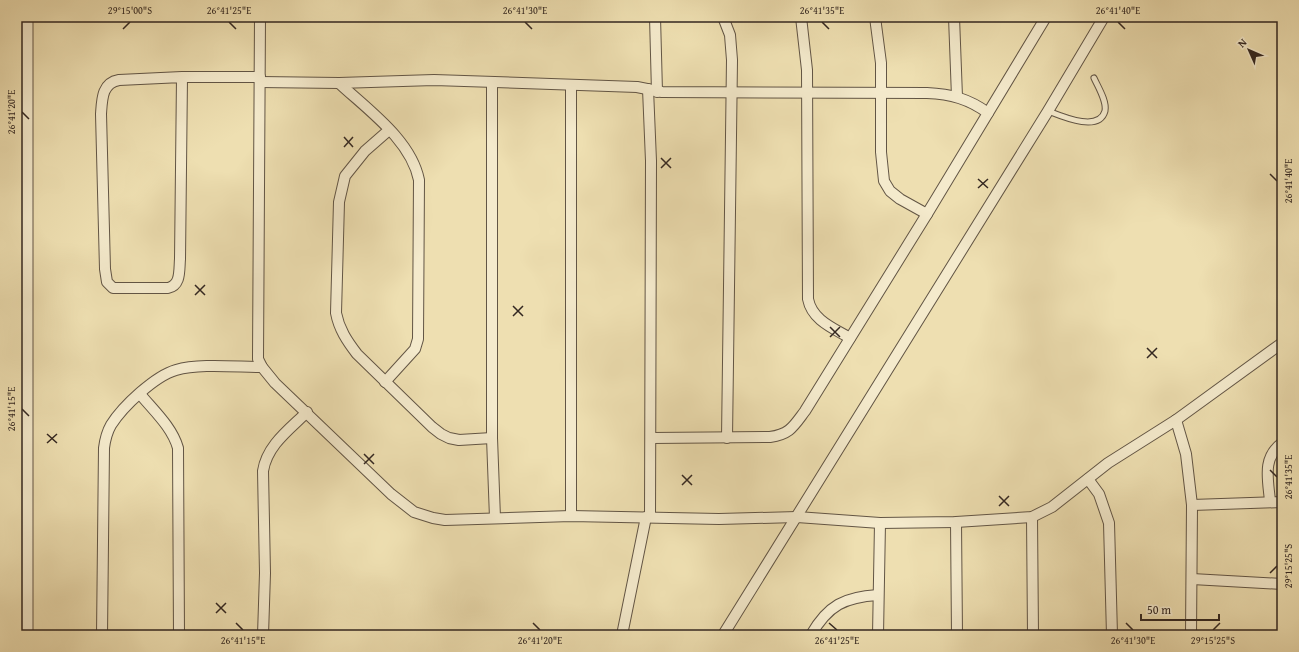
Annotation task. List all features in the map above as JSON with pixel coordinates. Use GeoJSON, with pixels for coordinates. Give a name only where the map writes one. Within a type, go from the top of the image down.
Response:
{"type":"FeatureCollection","features":[{"type":"Feature","properties":{"kind":"street"},"geometry":{"type":"LineString","coordinates":[[26,17],[21,62],[26,635]]}},
{"type":"Feature","properties":{"kind":"street"},"geometry":{"type":"LineString","coordinates":[[260,17],[257,350],[262,367],[275,383],[307,412],[402,505],[414,512],[445,520],[571,516],[719,519],[797,517],[880,523],[956,522],[1032,517],[1052,507],[1108,464],[1176,420],[1282,343]]}},
{"type":"Feature","properties":{"kind":"street"},"geometry":{"type":"LineString","coordinates":[[622,635],[648,517],[652,438],[651,140],[655,17]]}},
{"type":"Feature","properties":{"kind":"street"},"geometry":{"type":"LineString","coordinates":[[723,17],[732,46],[730,92],[727,438]]}},
{"type":"Feature","properties":{"kind":"street"},"geometry":{"type":"LineString","coordinates":[[801,17],[806,57],[807,93],[808,298],[811,310],[816,316],[850,338]]}},
{"type":"Feature","properties":{"kind":"street"},"geometry":{"type":"LineString","coordinates":[[875,17],[881,63],[881,152],[884,181],[890,191],[927,214]]}},
{"type":"Feature","properties":{"kind":"street"},"geometry":{"type":"LineString","coordinates":[[954,17],[957,97]]}},
{"type":"Feature","properties":{"kind":"street"},"geometry":{"type":"LineString","coordinates":[[652,438],[770,438],[783,435],[790,431],[805,411],[927,214],[1046,17]]}},
{"type":"Feature","properties":{"kind":"street"},"geometry":{"type":"LineString","coordinates":[[723,635],[1048,111],[1104,17]]}},
{"type":"Feature","properties":{"kind":"street"},"geometry":{"type":"LineString","coordinates":[[182,77],[180,259],[178,280],[175,285],[168,288],[112,288],[107,282],[105,269],[101,114],[104,91],[112,81],[182,77],[339,83],[427,80],[637,87],[653,91],[882,94],[927,93],[957,97],[978,106],[988,113]]}},
{"type":"Feature","properties":{"kind":"street"},"geometry":{"type":"LineString","coordinates":[[339,83],[403,145],[413,160],[419,180],[419,331],[415,349],[385,382]]}},
{"type":"Feature","properties":{"kind":"street"},"geometry":{"type":"LineString","coordinates":[[492,83],[492,438],[495,518]]}},
{"type":"Feature","properties":{"kind":"street"},"geometry":{"type":"LineString","coordinates":[[571,86],[571,516]]}},
{"type":"Feature","properties":{"kind":"street"},"geometry":{"type":"LineString","coordinates":[[389,130],[365,151],[345,176],[339,202],[336,313],[338,323],[349,344],[385,382],[432,427],[449,438],[472,440],[492,438]]}},
{"type":"Feature","properties":{"kind":"street"},"geometry":{"type":"LineString","coordinates":[[102,635],[104,448],[106,435],[111,425],[140,394],[164,375],[176,370],[193,367],[262,367]]}},
{"type":"Feature","properties":{"kind":"street"},"geometry":{"type":"LineString","coordinates":[[140,394],[168,428],[175,438],[178,448],[180,635]]}},
{"type":"Feature","properties":{"kind":"street"},"geometry":{"type":"LineString","coordinates":[[263,635],[265,573],[264,461],[277,442],[307,412]]}},
{"type":"Feature","properties":{"kind":"street"},"geometry":{"type":"LineString","coordinates":[[1176,420],[1186,454],[1192,505],[1191,635]]}},
{"type":"Feature","properties":{"kind":"street"},"geometry":{"type":"LineString","coordinates":[[1270,502],[1268,462],[1270,455],[1282,443]]}},
{"type":"Feature","properties":{"kind":"street"},"geometry":{"type":"LineString","coordinates":[[1088,479],[1099,494],[1108,523],[1112,635]]}},
{"type":"Feature","properties":{"kind":"street"},"geometry":{"type":"LineString","coordinates":[[1192,505],[1282,502]]}},
{"type":"Feature","properties":{"kind":"street"},"geometry":{"type":"LineString","coordinates":[[1032,517],[1033,635]]}},
{"type":"Feature","properties":{"kind":"street"},"geometry":{"type":"LineString","coordinates":[[956,522],[956,635]]}},
{"type":"Feature","properties":{"kind":"street"},"geometry":{"type":"LineString","coordinates":[[878,635],[880,523]]}},
{"type":"Feature","properties":{"kind":"street"},"geometry":{"type":"LineString","coordinates":[[1192,580],[1282,584]]}},
{"type":"Feature","properties":{"kind":"street"},"geometry":{"type":"LineString","coordinates":[[811,635],[833,606],[844,600],[860,596],[878,595]]}},
{"type":"Feature","properties":{"kind":"lane"},"geometry":{"type":"LineString","coordinates":[[1048,111],[1073,120],[1090,122],[1101,117],[1105,111],[1105,106],[1094,78]]}}]}
